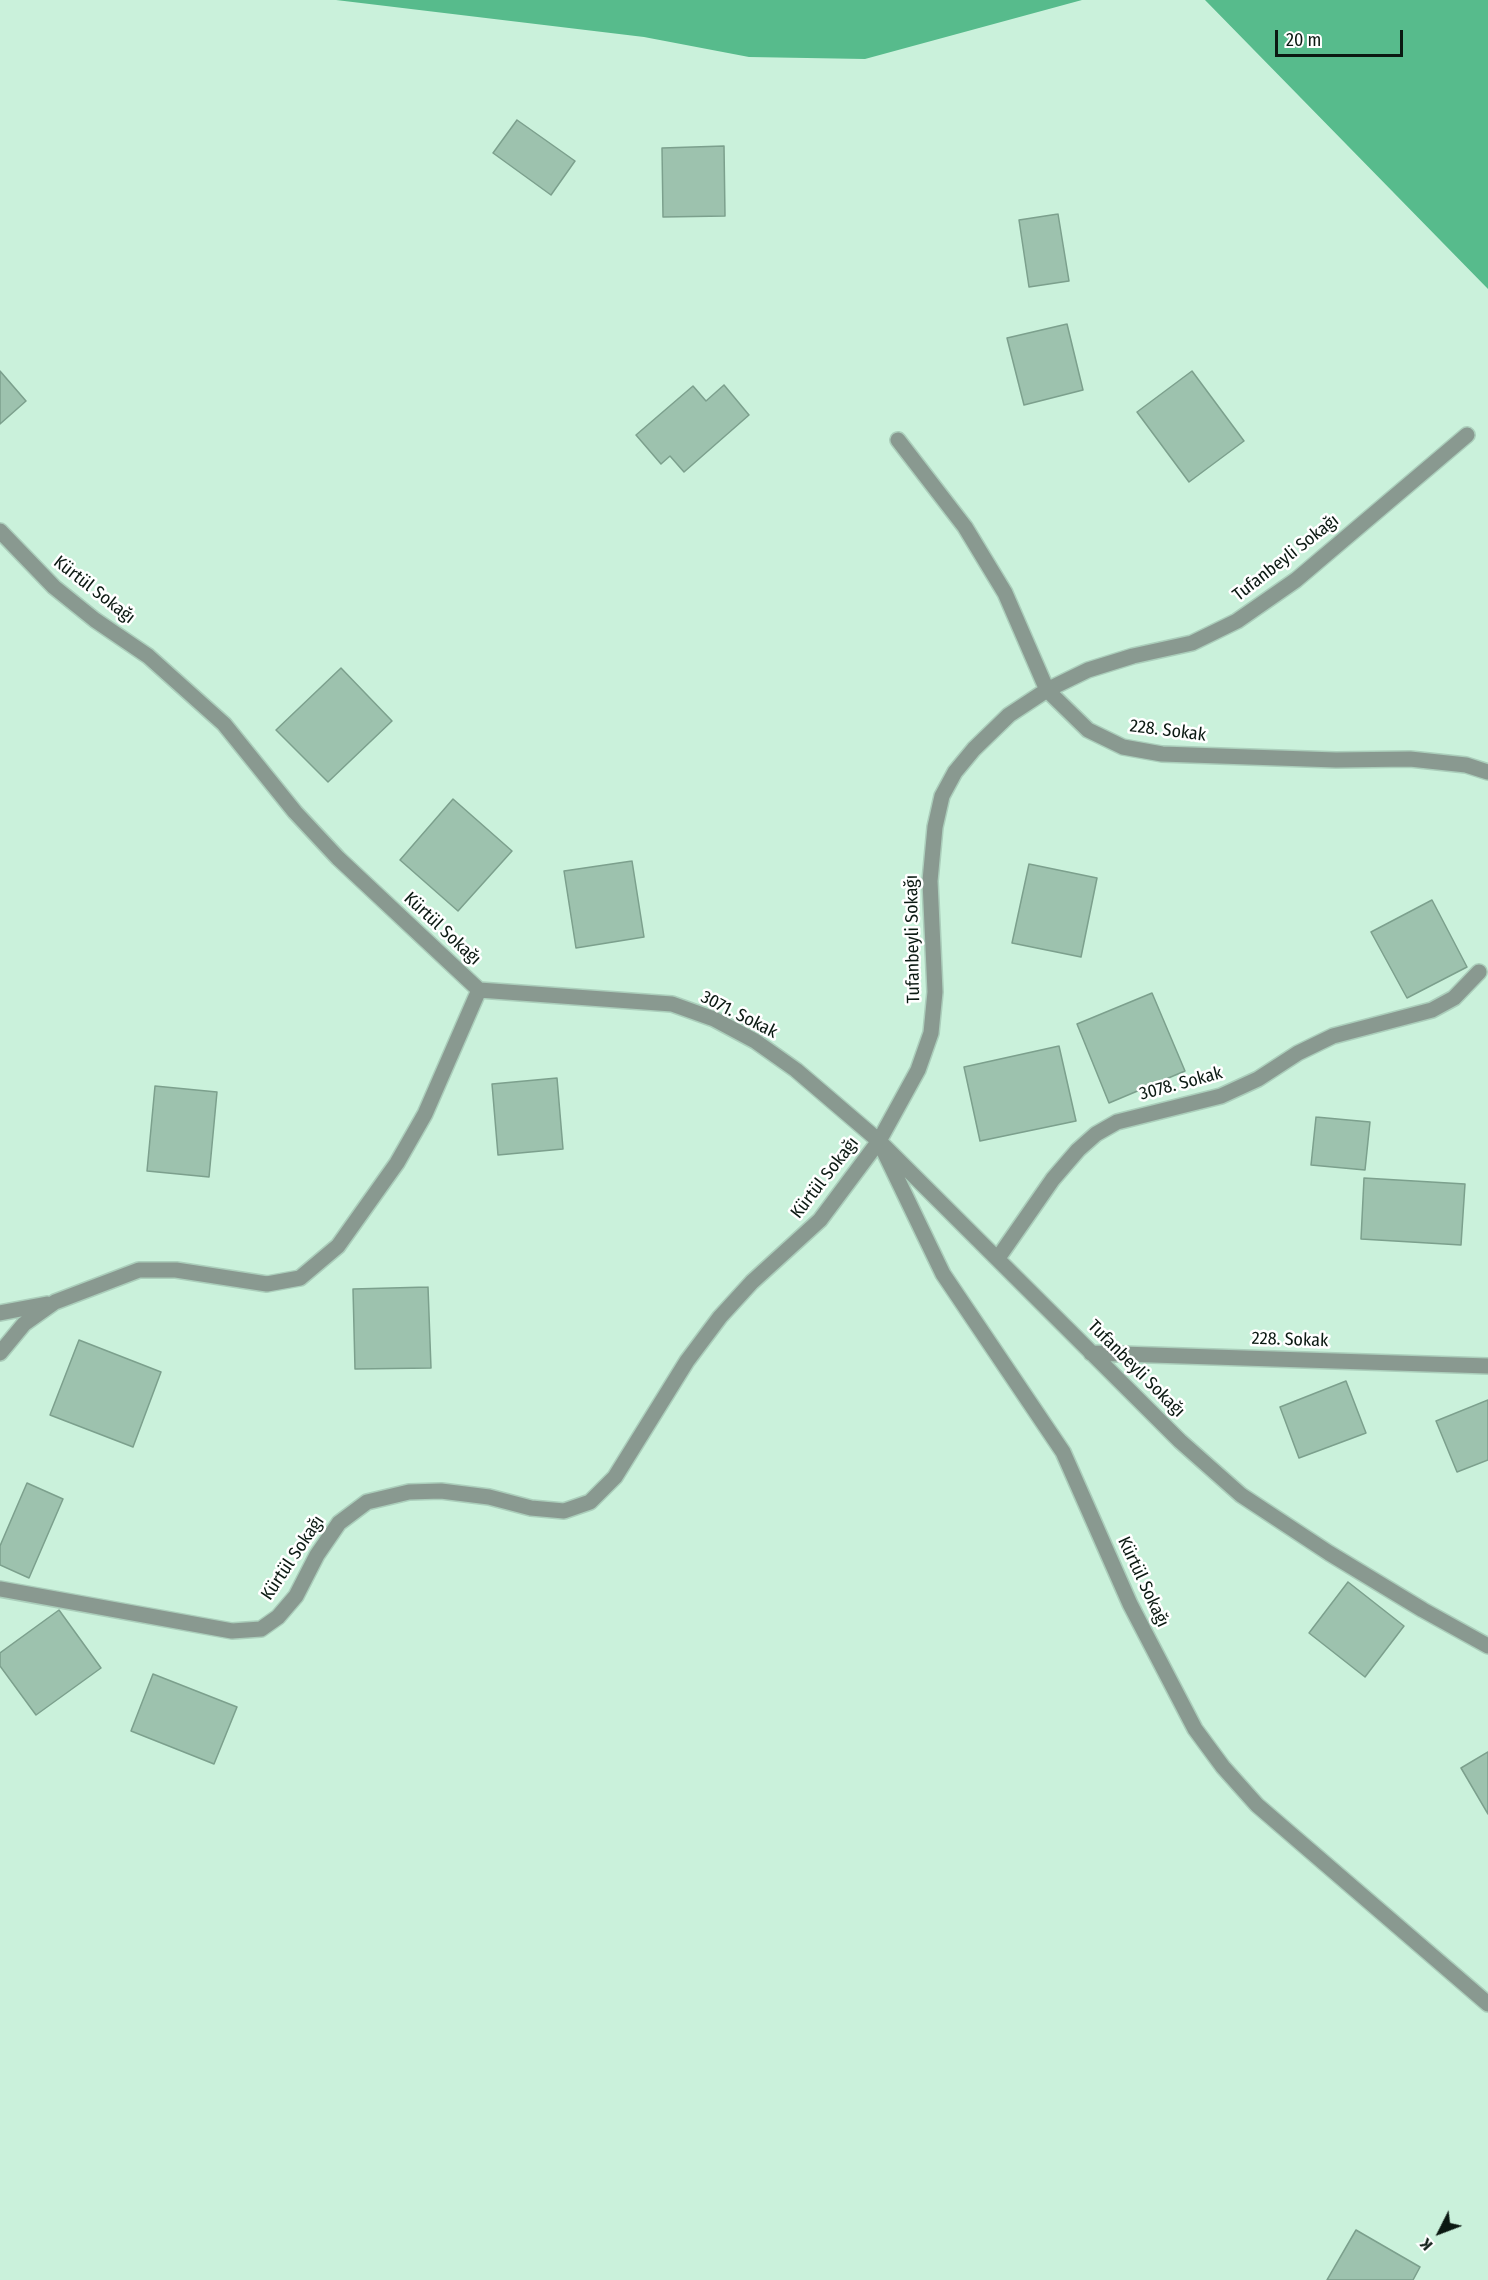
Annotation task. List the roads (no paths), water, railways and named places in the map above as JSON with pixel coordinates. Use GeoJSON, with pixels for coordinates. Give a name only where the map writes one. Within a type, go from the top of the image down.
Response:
{"type":"FeatureCollection","features":[{"type":"Feature","properties":{"kind":"street","name":"Tufanbeyli Sokağı"},"geometry":{"type":"LineString","coordinates":[[1467,435],[1296,580],[1237,621],[1192,643],[1133,656],[1088,670],[1047,690],[1010,715],[974,749],[955,772],[942,796],[935,827],[930,881],[935,992],[931,1033],[918,1070],[879,1141],[1180,1441],[1241,1495],[1347,1564],[1488,1646]]}},
{"type":"Feature","properties":{"kind":"street","name":"228. Sokak"},"geometry":{"type":"LineString","coordinates":[[898,440],[965,527],[1005,593],[1047,690],[1088,730],[1123,747],[1162,754],[1237,758],[1410,759],[1466,765],[1488,772]]}},
{"type":"Feature","properties":{"kind":"street","name":"Kürtül Sokağı"},"geometry":{"type":"LineString","coordinates":[[0,531],[54,587],[95,620],[148,656],[224,724],[276,790],[338,858],[479,990],[433,1096],[397,1163],[338,1246],[300,1278],[267,1284],[176,1270],[139,1270],[55,1302],[24,1324],[0,1353]]}},
{"type":"Feature","properties":{"kind":"street","name":"3078. Sokak"},"geometry":{"type":"LineString","coordinates":[[998,1258],[1053,1179],[1078,1150],[1096,1134],[1117,1122],[1221,1096],[1258,1079],[1298,1053],[1333,1036],[1432,1010],[1454,998],[1479,972]]}},
{"type":"Feature","properties":{"kind":"street","name":"3071. Sokak"},"geometry":{"type":"LineString","coordinates":[[479,990],[672,1004],[714,1019],[756,1041],[796,1070],[879,1141]]}},
{"type":"Feature","properties":{"kind":"street","name":"Kürtül Sokağı"},"geometry":{"type":"LineString","coordinates":[[0,1589],[232,1631],[261,1629],[278,1617],[296,1596],[317,1555],[339,1523],[368,1502],[408,1492],[441,1491],[489,1497],[531,1508],[564,1511],[590,1502],[615,1477],[687,1361],[720,1317],[752,1282],[820,1220],[879,1141],[943,1274],[1063,1452],[1130,1604],[1195,1729],[1223,1767],[1257,1805],[1488,2004]]}},
{"type":"Feature","properties":{"kind":"street"},"geometry":{"type":"LineString","coordinates":[[0,1313],[55,1302]]}},
{"type":"Feature","properties":{"kind":"street","name":"228. Sokak"},"geometry":{"type":"LineString","coordinates":[[1091,1353],[1488,1366]]}}]}
